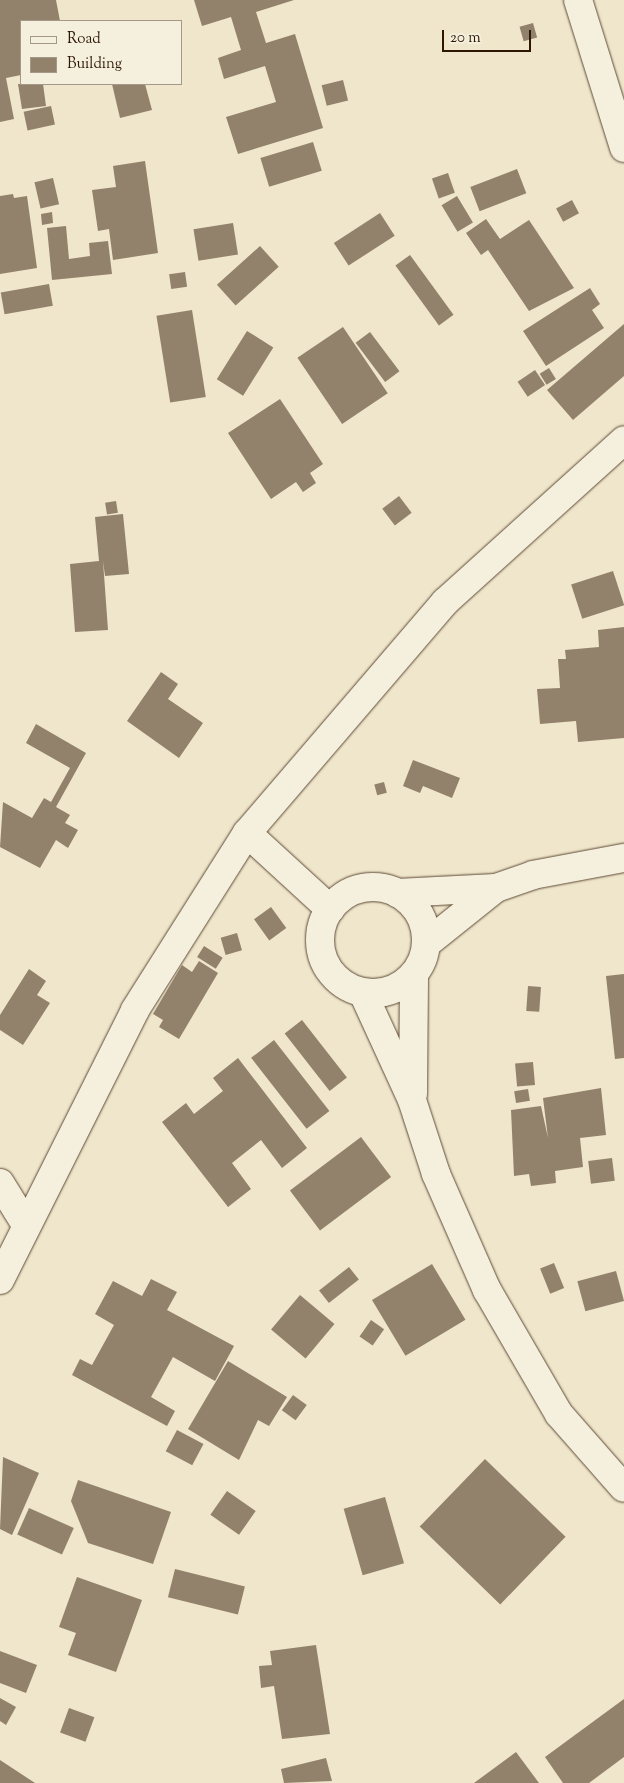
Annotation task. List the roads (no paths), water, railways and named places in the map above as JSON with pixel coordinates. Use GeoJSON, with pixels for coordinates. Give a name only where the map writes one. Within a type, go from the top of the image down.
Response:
{"type":"FeatureCollection","features":[{"type":"Feature","properties":{"kind":"street"},"geometry":{"type":"LineString","coordinates":[[578,0],[624,148]]}},
{"type":"Feature","properties":{"kind":"street"},"geometry":{"type":"LineString","coordinates":[[0,1280],[134,1010],[247,833],[445,602],[624,440]]}},
{"type":"Feature","properties":{"kind":"street"},"geometry":{"type":"LineString","coordinates":[[247,833],[330,909]]}},
{"type":"Feature","properties":{"kind":"street"},"geometry":{"type":"LineString","coordinates":[[397,893],[496,888],[533,875],[624,858]]}},
{"type":"Feature","properties":{"kind":"street"},"geometry":{"type":"LineString","coordinates":[[414,974],[382,993],[363,993],[339,981],[323,960],[320,934],[330,909],[360,888],[379,887],[397,893],[413,906],[423,924],[426,944]]}},
{"type":"Feature","properties":{"kind":"street"},"geometry":{"type":"LineString","coordinates":[[412,1100],[414,974],[426,944],[496,888]]}},
{"type":"Feature","properties":{"kind":"street"},"geometry":{"type":"LineString","coordinates":[[363,993],[412,1100],[436,1174],[487,1290],[558,1414],[624,1488]]}},
{"type":"Feature","properties":{"kind":"street"},"geometry":{"type":"LineString","coordinates":[[0,1183],[26,1225]]}}]}
